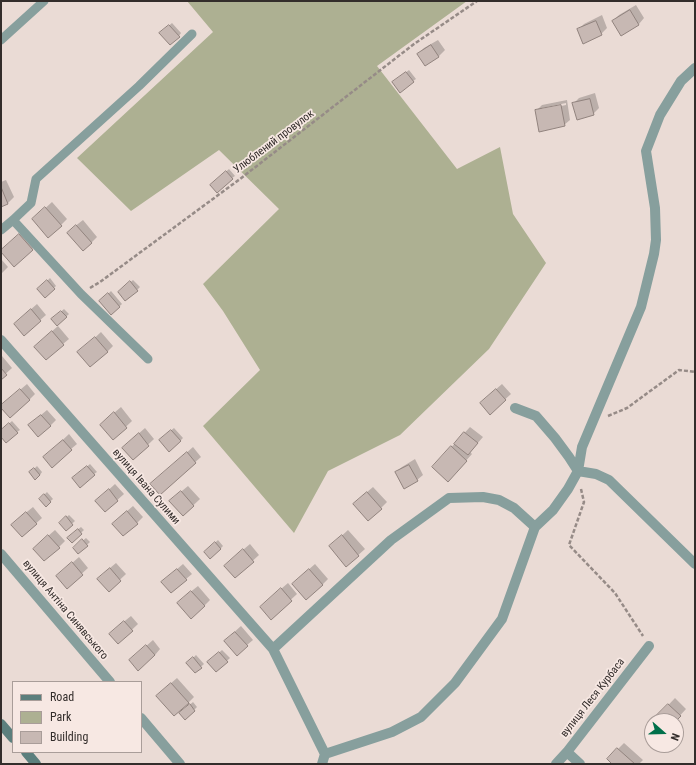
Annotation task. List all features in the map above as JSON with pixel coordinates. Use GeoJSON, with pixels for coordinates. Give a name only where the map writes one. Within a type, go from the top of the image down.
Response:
{"type":"FeatureCollection","features":[{"type":"Feature","properties":{"kind":"street"},"geometry":{"type":"LineString","coordinates":[[324,759],[392,732],[421,717],[455,683],[502,618],[535,527],[568,489],[578,471],[582,447],[641,307],[656,240],[655,208],[646,151],[660,114],[681,82],[695,68]]}},
{"type":"Feature","properties":{"kind":"street","name":"вулиця Івана Сулими"},"geometry":{"type":"LineString","coordinates":[[1,340],[273,649],[324,759]]}},
{"type":"Feature","properties":{"kind":"street"},"geometry":{"type":"LineString","coordinates":[[515,408],[536,416],[555,438],[578,471],[596,474],[609,480],[695,564]]}},
{"type":"Feature","properties":{"kind":"street"},"geometry":{"type":"LineString","coordinates":[[273,649],[391,540],[449,498],[483,497],[499,500],[514,508],[535,527]]}},
{"type":"Feature","properties":{"kind":"street","name":"вулиця Антіна Синявського"},"geometry":{"type":"LineString","coordinates":[[1,554],[109,681]]}},
{"type":"Feature","properties":{"kind":"street","name":"вулиця Леся Курбаса"},"geometry":{"type":"LineString","coordinates":[[556,764],[567,752],[649,646]]}},
{"type":"Feature","properties":{"kind":"street"},"geometry":{"type":"LineString","coordinates":[[142,719],[180,764]]}},
{"type":"Feature","properties":{"kind":"street"},"geometry":{"type":"LineString","coordinates":[[1,724],[12,737]]}},
{"type":"Feature","properties":{"kind":"street"},"geometry":{"type":"LineString","coordinates":[[567,752],[580,764]]}},
{"type":"Feature","properties":{"kind":"street"},"geometry":{"type":"LineString","coordinates":[[27,753],[36,764]]}},
{"type":"Feature","properties":{"kind":"lane"},"geometry":{"type":"LineString","coordinates":[[1,40],[44,1]]}},
{"type":"Feature","properties":{"kind":"lane"},"geometry":{"type":"LineString","coordinates":[[1,230],[31,203],[36,179],[139,86],[192,34]]}},
{"type":"Feature","properties":{"kind":"lane"},"geometry":{"type":"LineString","coordinates":[[13,220],[81,294],[148,359]]}},
{"type":"Feature","properties":{"kind":"path","name":"Улюблений провулок"},"geometry":{"type":"LineString","coordinates":[[81,294],[100,282],[246,174],[414,44],[477,1]]}},
{"type":"Feature","properties":{"kind":"path"},"geometry":{"type":"LineString","coordinates":[[591,424],[627,408],[679,370],[695,372]]}},
{"type":"Feature","properties":{"kind":"path"},"geometry":{"type":"LineString","coordinates":[[578,471],[584,502],[569,545],[615,593],[649,646]]}},
{"type":"Feature","properties":{"kind":"green space"},"geometry":{"type":"Polygon","coordinates":[[[187,1],[467,1],[377,66],[457,169],[500,147],[513,214],[546,263],[489,349],[400,435],[328,471],[294,533],[203,426],[260,370],[223,311],[203,284],[279,209],[219,150],[131,211],[77,158],[213,32],[187,1]]]}},
{"type":"Feature","properties":{"kind":"building"},"geometry":{"type":"Polygon","coordinates":[[[630,10],[639,25],[621,36],[612,21],[630,10]]]}},
{"type":"Feature","properties":{"kind":"building"},"geometry":{"type":"Polygon","coordinates":[[[596,21],[602,35],[583,44],[577,29],[596,21]]]}},
{"type":"Feature","properties":{"kind":"building"},"geometry":{"type":"Polygon","coordinates":[[[169,25],[180,37],[170,45],[159,33],[169,25]]]}},
{"type":"Feature","properties":{"kind":"building"},"geometry":{"type":"Polygon","coordinates":[[[431,45],[439,57],[425,66],[417,54],[431,45]]]}},
{"type":"Feature","properties":{"kind":"building"},"geometry":{"type":"Polygon","coordinates":[[[406,72],[414,82],[400,93],[392,82],[406,72]]]}},
{"type":"Feature","properties":{"kind":"building"},"geometry":{"type":"Polygon","coordinates":[[[590,99],[594,115],[577,120],[572,103],[590,99]]]}},
{"type":"Feature","properties":{"kind":"building"},"geometry":{"type":"Polygon","coordinates":[[[561,105],[565,126],[539,132],[535,110],[561,105]]]}},
{"type":"Feature","properties":{"kind":"building"},"geometry":{"type":"Polygon","coordinates":[[[226,171],[233,179],[217,193],[210,185],[226,171]]]}},
{"type":"Feature","properties":{"kind":"building"},"geometry":{"type":"Polygon","coordinates":[[[1,187],[8,204],[1,207],[1,187]]]}},
{"type":"Feature","properties":{"kind":"building"},"geometry":{"type":"Polygon","coordinates":[[[45,207],[62,226],[48,238],[32,219],[45,207]]]}},
{"type":"Feature","properties":{"kind":"building"},"geometry":{"type":"Polygon","coordinates":[[[76,225],[92,243],[83,251],[67,233],[76,225]]]}},
{"type":"Feature","properties":{"kind":"building"},"geometry":{"type":"Polygon","coordinates":[[[19,234],[33,250],[14,267],[1,252],[1,250],[19,234]]]}},
{"type":"Feature","properties":{"kind":"building"},"geometry":{"type":"Polygon","coordinates":[[[47,280],[55,289],[45,298],[37,289],[47,280]]]}},
{"type":"Feature","properties":{"kind":"building"},"geometry":{"type":"Polygon","coordinates":[[[130,281],[138,291],[125,301],[118,292],[130,281]]]}},
{"type":"Feature","properties":{"kind":"building"},"geometry":{"type":"Polygon","coordinates":[[[108,293],[120,307],[111,315],[99,301],[108,293]]]}},
{"type":"Feature","properties":{"kind":"building"},"geometry":{"type":"Polygon","coordinates":[[[31,309],[41,321],[24,336],[14,324],[31,309]]]}},
{"type":"Feature","properties":{"kind":"building"},"geometry":{"type":"Polygon","coordinates":[[[61,311],[67,317],[57,326],[51,319],[61,311]]]}},
{"type":"Feature","properties":{"kind":"building"},"geometry":{"type":"Polygon","coordinates":[[[52,331],[64,345],[46,360],[34,347],[52,331]]]}},
{"type":"Feature","properties":{"kind":"building"},"geometry":{"type":"Polygon","coordinates":[[[95,337],[108,352],[90,367],[77,352],[95,337]]]}},
{"type":"Feature","properties":{"kind":"building"},"geometry":{"type":"Polygon","coordinates":[[[1,368],[7,375],[1,380],[1,368]]]}},
{"type":"Feature","properties":{"kind":"building"},"geometry":{"type":"Polygon","coordinates":[[[20,389],[30,400],[10,418],[1,408],[1,405],[20,389]]]}},
{"type":"Feature","properties":{"kind":"building"},"geometry":{"type":"Polygon","coordinates":[[[496,389],[506,400],[490,415],[480,403],[496,389]]]}},
{"type":"Feature","properties":{"kind":"building"},"geometry":{"type":"Polygon","coordinates":[[[114,412],[127,428],[113,440],[100,425],[114,412]]]}},
{"type":"Feature","properties":{"kind":"building"},"geometry":{"type":"Polygon","coordinates":[[[41,415],[51,426],[38,437],[28,425],[41,415]]]}},
{"type":"Feature","properties":{"kind":"building"},"geometry":{"type":"Polygon","coordinates":[[[9,423],[18,433],[6,443],[1,437],[1,430],[9,423]]]}},
{"type":"Feature","properties":{"kind":"building"},"geometry":{"type":"Polygon","coordinates":[[[171,430],[181,441],[169,452],[159,440],[171,430]]]}},
{"type":"Feature","properties":{"kind":"building"},"geometry":{"type":"Polygon","coordinates":[[[464,432],[478,443],[468,455],[454,444],[464,432]]]}},
{"type":"Feature","properties":{"kind":"building"},"geometry":{"type":"Polygon","coordinates":[[[139,433],[149,446],[133,460],[122,448],[139,433]]]}},
{"type":"Feature","properties":{"kind":"building"},"geometry":{"type":"Polygon","coordinates":[[[63,440],[72,450],[52,468],[43,457],[63,440]]]}},
{"type":"Feature","properties":{"kind":"building"},"geometry":{"type":"Polygon","coordinates":[[[451,446],[467,461],[448,482],[432,467],[451,446]]]}},
{"type":"Feature","properties":{"kind":"building"},"geometry":{"type":"Polygon","coordinates":[[[187,452],[196,463],[160,495],[150,484],[187,452]]]}},
{"type":"Feature","properties":{"kind":"building"},"geometry":{"type":"Polygon","coordinates":[[[409,465],[418,481],[404,489],[395,472],[409,465]]]}},
{"type":"Feature","properties":{"kind":"building"},"geometry":{"type":"Polygon","coordinates":[[[87,466],[95,475],[80,488],[72,478],[87,466]]]}},
{"type":"Feature","properties":{"kind":"building"},"geometry":{"type":"Polygon","coordinates":[[[34,468],[40,475],[35,480],[29,472],[34,468]]]}},
{"type":"Feature","properties":{"kind":"building"},"geometry":{"type":"Polygon","coordinates":[[[109,489],[118,501],[105,512],[95,501],[109,489]]]}},
{"type":"Feature","properties":{"kind":"building"},"geometry":{"type":"Polygon","coordinates":[[[181,491],[194,506],[183,516],[169,501],[181,491]]]}},
{"type":"Feature","properties":{"kind":"building"},"geometry":{"type":"Polygon","coordinates":[[[367,492],[382,509],[368,521],[353,504],[367,492]]]}},
{"type":"Feature","properties":{"kind":"building"},"geometry":{"type":"Polygon","coordinates":[[[44,494],[51,502],[46,507],[39,499],[44,494]]]}},
{"type":"Feature","properties":{"kind":"building"},"geometry":{"type":"Polygon","coordinates":[[[127,511],[138,524],[123,536],[112,524],[127,511]]]}},
{"type":"Feature","properties":{"kind":"building"},"geometry":{"type":"Polygon","coordinates":[[[26,512],[37,524],[22,537],[11,525],[26,512]]]}},
{"type":"Feature","properties":{"kind":"building"},"geometry":{"type":"Polygon","coordinates":[[[66,516],[73,525],[66,531],[59,523],[66,516]]]}},
{"type":"Feature","properties":{"kind":"building"},"geometry":{"type":"Polygon","coordinates":[[[78,529],[82,534],[72,543],[67,538],[78,529]]]}},
{"type":"Feature","properties":{"kind":"building"},"geometry":{"type":"Polygon","coordinates":[[[48,535],[60,548],[44,561],[33,549],[48,535]]]}},
{"type":"Feature","properties":{"kind":"building"},"geometry":{"type":"Polygon","coordinates":[[[342,535],[359,556],[346,567],[329,546],[342,535]]]}},
{"type":"Feature","properties":{"kind":"building"},"geometry":{"type":"Polygon","coordinates":[[[82,539],[88,546],[78,554],[73,548],[82,539]]]}},
{"type":"Feature","properties":{"kind":"building"},"geometry":{"type":"Polygon","coordinates":[[[215,542],[221,549],[210,559],[204,552],[215,542]]]}},
{"type":"Feature","properties":{"kind":"building"},"geometry":{"type":"Polygon","coordinates":[[[243,549],[254,562],[235,578],[224,566],[243,549]]]}},
{"type":"Feature","properties":{"kind":"building"},"geometry":{"type":"Polygon","coordinates":[[[72,562],[83,575],[67,589],[56,576],[72,562]]]}},
{"type":"Feature","properties":{"kind":"building"},"geometry":{"type":"Polygon","coordinates":[[[110,568],[121,581],[109,592],[97,579],[110,568]]]}},
{"type":"Feature","properties":{"kind":"building"},"geometry":{"type":"Polygon","coordinates":[[[177,569],[187,580],[171,593],[161,582],[177,569]]]}},
{"type":"Feature","properties":{"kind":"building"},"geometry":{"type":"Polygon","coordinates":[[[309,569],[323,585],[306,600],[292,584],[309,569]]]}},
{"type":"Feature","properties":{"kind":"building"},"geometry":{"type":"Polygon","coordinates":[[[281,588],[292,601],[271,620],[260,607],[281,588]]]}},
{"type":"Feature","properties":{"kind":"building"},"geometry":{"type":"Polygon","coordinates":[[[191,591],[205,606],[191,619],[177,603],[191,591]]]}},
{"type":"Feature","properties":{"kind":"building"},"geometry":{"type":"Polygon","coordinates":[[[124,621],[133,631],[118,644],[109,634],[124,621]]]}},
{"type":"Feature","properties":{"kind":"building"},"geometry":{"type":"Polygon","coordinates":[[[235,632],[248,646],[237,656],[224,641],[235,632]]]}},
{"type":"Feature","properties":{"kind":"building"},"geometry":{"type":"Polygon","coordinates":[[[146,645],[155,655],[138,671],[129,660],[146,645]]]}},
{"type":"Feature","properties":{"kind":"building"},"geometry":{"type":"Polygon","coordinates":[[[219,652],[228,662],[216,672],[207,662],[219,652]]]}},
{"type":"Feature","properties":{"kind":"building"},"geometry":{"type":"Polygon","coordinates":[[[193,657],[202,668],[195,673],[186,663],[193,657]]]}},
{"type":"Feature","properties":{"kind":"building"},"geometry":{"type":"Polygon","coordinates":[[[171,683],[189,703],[174,716],[156,696],[171,683]]]}},
{"type":"Feature","properties":{"kind":"building"},"geometry":{"type":"Polygon","coordinates":[[[190,704],[195,711],[185,720],[179,713],[190,704]]]}},
{"type":"Feature","properties":{"kind":"building"},"geometry":{"type":"Polygon","coordinates":[[[668,704],[678,713],[659,713],[668,704]]]}},
{"type":"Feature","properties":{"kind":"building"},"geometry":{"type":"Polygon","coordinates":[[[617,748],[635,764],[612,764],[607,759],[617,748]]]}}]}
